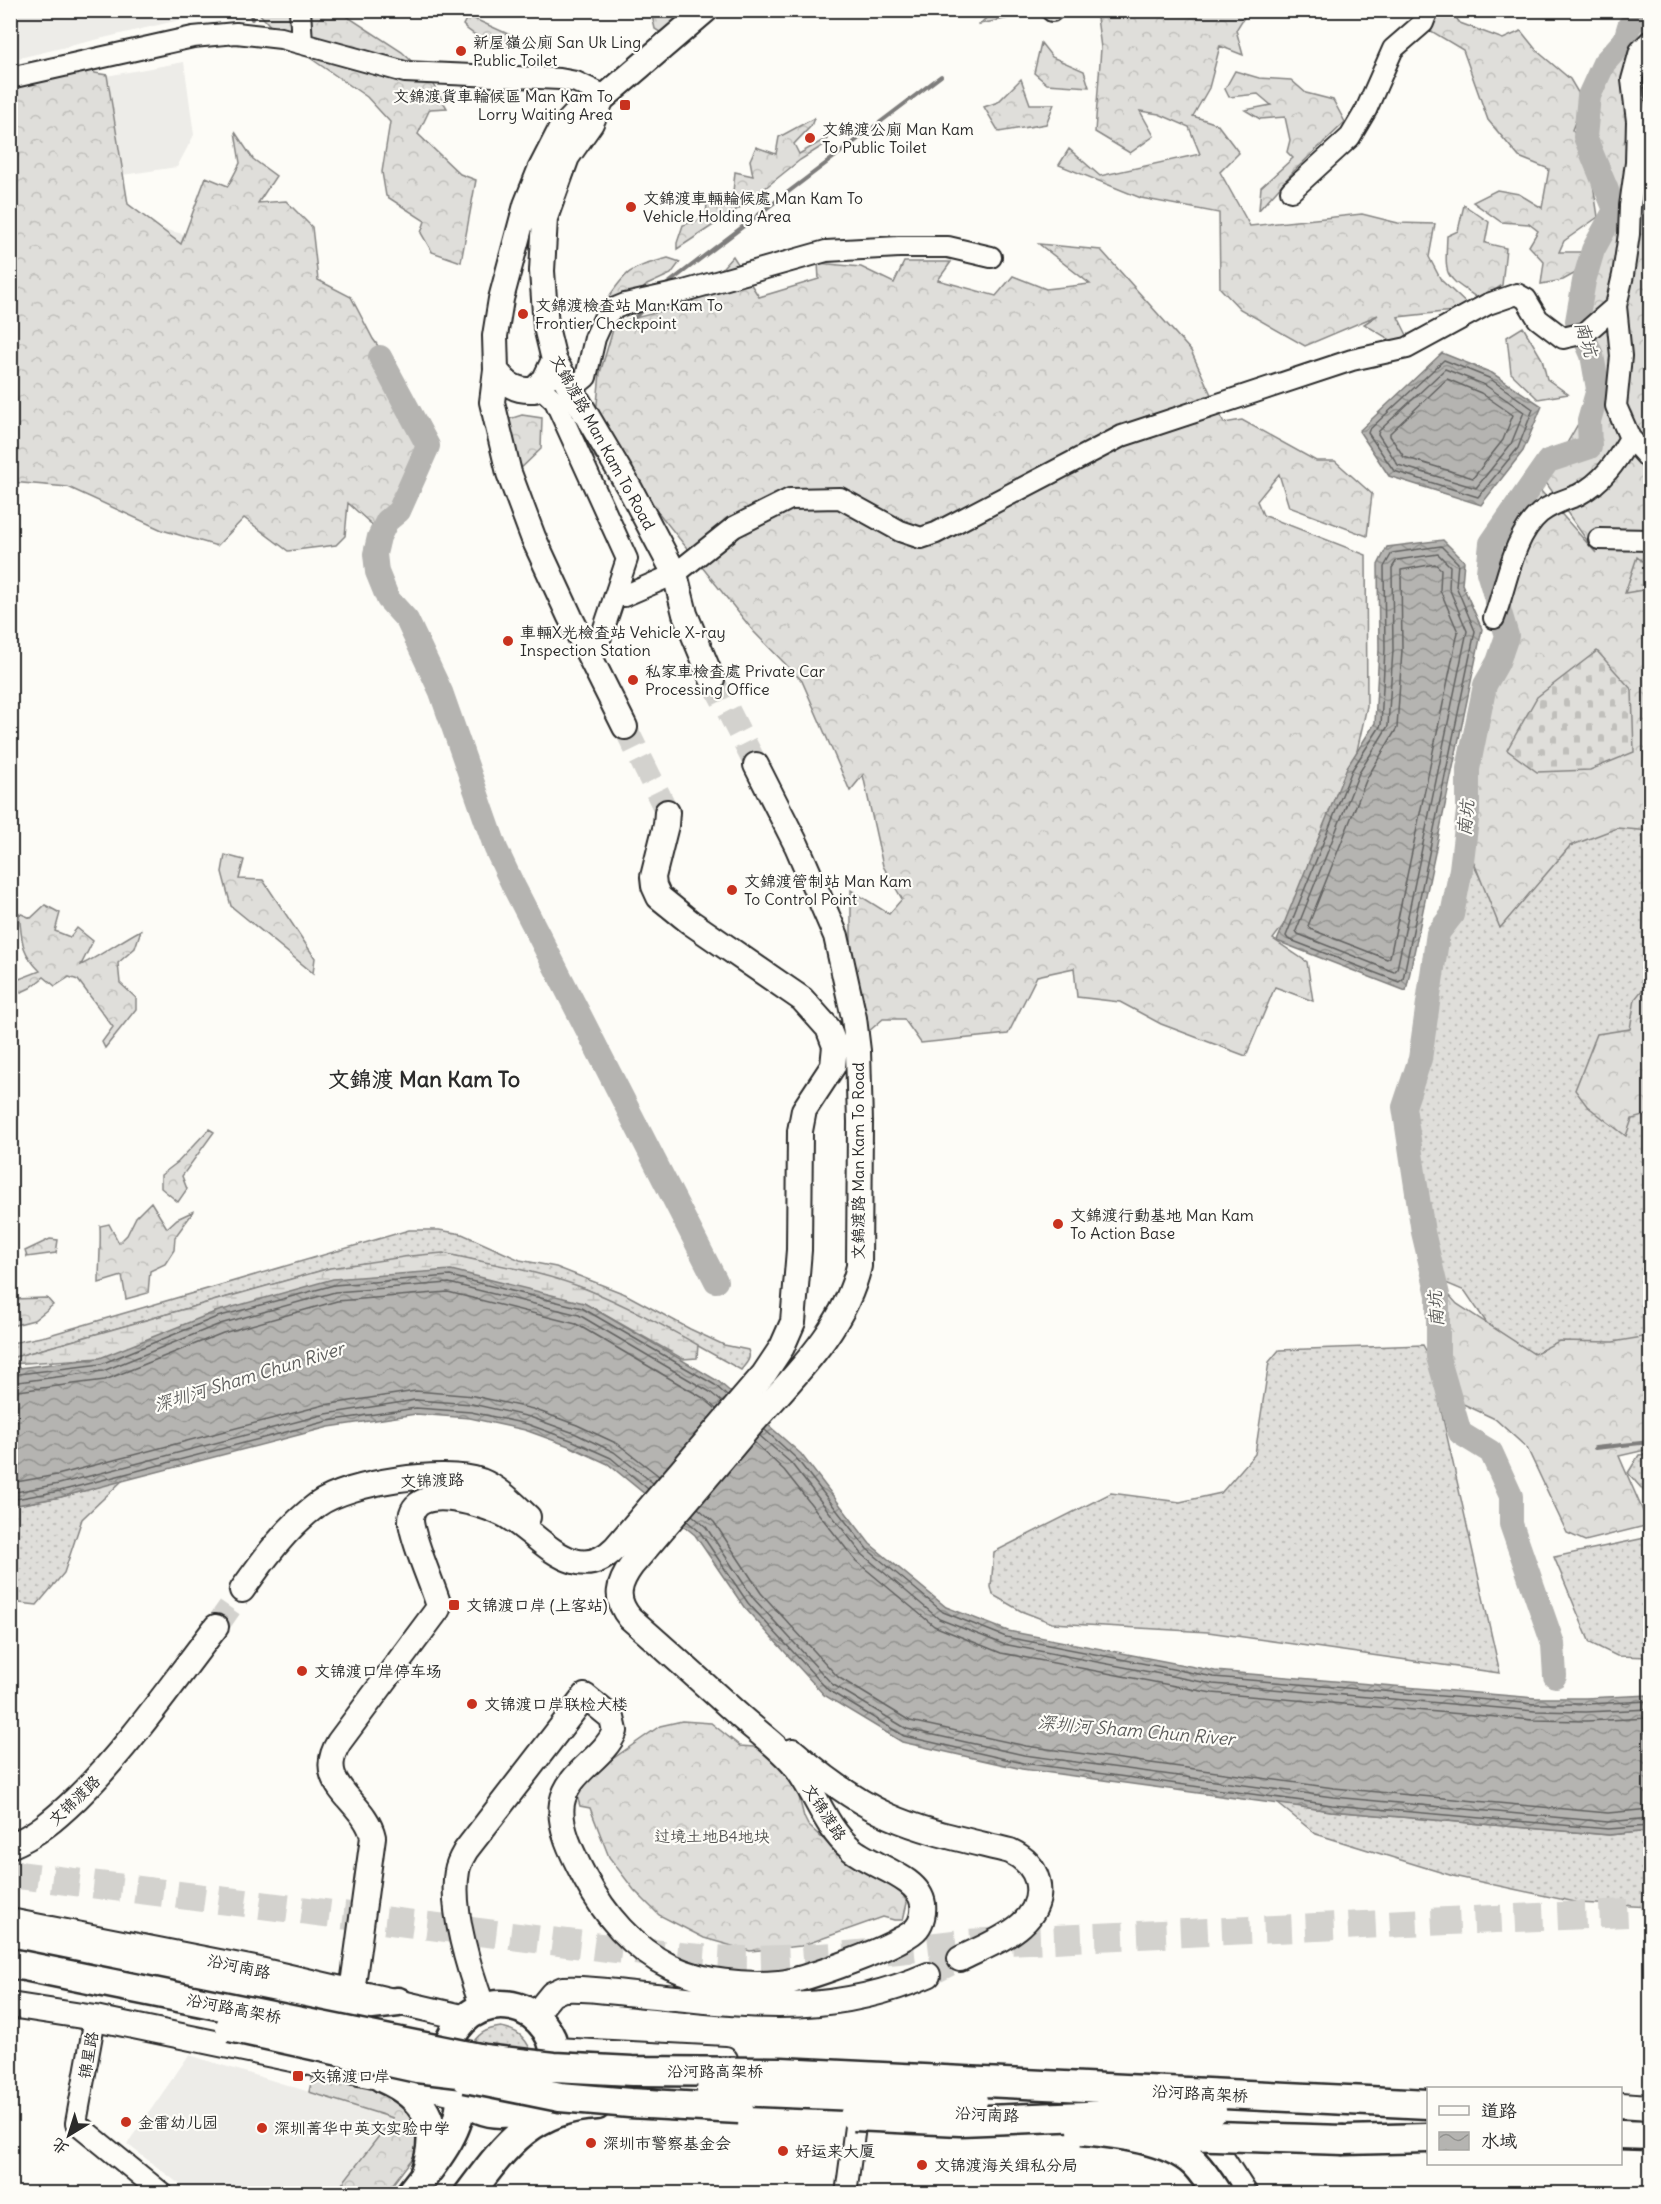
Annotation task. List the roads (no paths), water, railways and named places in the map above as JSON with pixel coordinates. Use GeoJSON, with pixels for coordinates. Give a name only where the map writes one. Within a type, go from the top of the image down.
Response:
{"type":"FeatureCollection","features":[{"type":"Feature","properties":{"kind":"highway"},"geometry":{"type":"LineString","coordinates":[[10,1944],[328,2004],[354,2007],[398,2002]]}},
{"type":"Feature","properties":{"kind":"highway","name":"沿河路高架桥"},"geometry":{"type":"LineString","coordinates":[[10,1963],[484,2059],[554,2067],[632,2071],[781,2072],[1427,2104]]}},
{"type":"Feature","properties":{"kind":"highway","name":"沿河路高架桥"},"geometry":{"type":"LineString","coordinates":[[10,1982],[417,2068],[575,2085],[1206,2119],[1427,2123]]}},
{"type":"Feature","properties":{"kind":"highway"},"geometry":{"type":"LineString","coordinates":[[417,2184],[441,2151],[461,2112],[460,2094],[449,2072],[447,2060],[452,2036],[474,2013],[493,2006],[514,2007],[534,2016],[547,2031],[555,2050],[554,2072],[545,2091],[532,2104],[515,2111],[491,2112],[480,2109],[460,2094]]}},
{"type":"Feature","properties":{"kind":"highway"},"geometry":{"type":"LineString","coordinates":[[417,2068],[560,2097],[630,2103],[960,2121],[1110,2132],[1344,2140],[1427,2138]]}},
{"type":"Feature","properties":{"kind":"highway"},"geometry":{"type":"LineString","coordinates":[[383,2078],[412,2095],[423,2108],[430,2122],[433,2137],[431,2157],[417,2184]]}},
{"type":"Feature","properties":{"kind":"highway"},"geometry":{"type":"LineString","coordinates":[[469,2193],[510,2142],[537,2120],[570,2108],[630,2103]]}},
{"type":"Feature","properties":{"kind":"highway"},"geometry":{"type":"LineString","coordinates":[[450,2193],[515,2111]]}},
{"type":"Feature","properties":{"kind":"highway"},"geometry":{"type":"LineString","coordinates":[[1622,2114],[1650,2115]]}},
{"type":"Feature","properties":{"kind":"highway"},"geometry":{"type":"LineString","coordinates":[[960,2121],[1206,2119]]}},
{"type":"Feature","properties":{"kind":"highway"},"geometry":{"type":"LineString","coordinates":[[1110,2132],[1162,2145],[1178,2152],[1193,2162],[1217,2193]]}},
{"type":"Feature","properties":{"kind":"highway"},"geometry":{"type":"LineString","coordinates":[[1622,2134],[1650,2135]]}},
{"type":"Feature","properties":{"kind":"main road","name":"文錦渡路 Man Kam To Road"},"geometry":{"type":"LineString","coordinates":[[625,728],[565,607],[533,537],[508,473],[492,402],[496,370],[495,336],[501,298],[526,205],[540,170],[560,131],[575,114],[604,98],[706,10]]}},
{"type":"Feature","properties":{"kind":"main road","name":"文錦渡路 Man Kam To Road"},"geometry":{"type":"LineString","coordinates":[[604,98],[591,123],[567,157],[545,218],[542,271],[546,327],[554,360],[630,489],[675,574],[685,614],[712,679]]}},
{"type":"Feature","properties":{"kind":"main road"},"geometry":{"type":"LineString","coordinates":[[496,370],[507,385],[520,391],[534,390],[545,379],[554,360]]}},
{"type":"Feature","properties":{"kind":"main road","name":"文錦渡路 Man Kam To Road"},"geometry":{"type":"LineString","coordinates":[[633,1525],[773,1382],[838,1320],[855,1283],[859,1266],[858,1051],[854,1018],[836,936],[796,846],[756,765]]}},
{"type":"Feature","properties":{"kind":"main road","name":"文錦渡路 Man Kam To Road"},"geometry":{"type":"LineString","coordinates":[[652,1541],[773,1382],[782,1347],[793,1322],[799,1250],[800,1131],[804,1110],[833,1066],[835,1046],[828,1028],[802,999],[690,922],[659,897],[653,877],[667,812]]}},
{"type":"Feature","properties":{"kind":"main road","name":"文锦渡路"},"geometry":{"type":"LineString","coordinates":[[242,1590],[274,1545],[317,1505],[341,1492],[372,1484],[421,1478],[464,1478],[482,1482],[501,1493],[552,1538],[565,1547],[577,1551],[588,1552],[604,1548],[633,1525]]}},
{"type":"Feature","properties":{"kind":"main road","name":"文锦渡路"},"geometry":{"type":"LineString","coordinates":[[352,1992],[373,1837],[364,1814],[333,1778],[332,1762],[339,1742],[438,1609],[438,1603],[412,1528],[414,1509],[420,1504],[436,1499],[454,1499],[480,1504],[513,1519],[565,1557],[585,1563],[608,1555],[633,1525]]}},
{"type":"Feature","properties":{"kind":"main road","name":"文锦渡路"},"geometry":{"type":"LineString","coordinates":[[652,1541],[638,1564],[632,1584],[633,1597],[639,1609],[805,1761],[855,1798],[889,1816],[926,1829],[1010,1851],[1020,1855],[1029,1864],[1035,1874],[1038,1893],[1037,1902],[1026,1921],[1009,1934],[960,1959]]}},
{"type":"Feature","properties":{"kind":"main road","name":"文锦渡路"},"geometry":{"type":"LineString","coordinates":[[474,2013],[456,1892],[457,1868],[466,1850],[585,1696],[612,1718],[615,1731],[611,1740],[582,1768],[566,1791],[562,1804],[562,1821],[579,1866],[600,1904],[622,1930],[654,1958],[689,1974],[713,1979],[743,1983],[782,1983],[819,1974],[904,1939],[911,1935],[921,1922],[923,1905],[910,1882],[870,1863],[849,1848],[838,1836],[793,1764],[625,1611],[619,1596],[620,1583],[652,1541]]}},
{"type":"Feature","properties":{"kind":"main road","name":"文锦渡路"},"geometry":{"type":"LineString","coordinates":[[10,1846],[46,1827],[104,1772],[216,1627]]}},
{"type":"Feature","properties":{"kind":"main road","name":"沿河南路"},"geometry":{"type":"LineString","coordinates":[[10,1921],[177,1953],[398,2002],[474,2013]]}},
{"type":"Feature","properties":{"kind":"main road"},"geometry":{"type":"LineString","coordinates":[[534,2016],[552,1994],[563,1989],[752,2006],[797,2006],[867,1996],[908,1984],[928,1975]]}},
{"type":"Feature","properties":{"kind":"main road"},"geometry":{"type":"LineString","coordinates":[[10,2005],[95,2019],[460,2094]]}},
{"type":"Feature","properties":{"kind":"main road"},"geometry":{"type":"LineString","coordinates":[[555,2050],[1427,2095]]}},
{"type":"Feature","properties":{"kind":"main road"},"geometry":{"type":"LineString","coordinates":[[1164,2082],[1206,2119],[1245,2193]]}},
{"type":"Feature","properties":{"kind":"main road"},"geometry":{"type":"LineString","coordinates":[[1164,2082],[1160,2104],[1165,2124],[1206,2193]]}},
{"type":"Feature","properties":{"kind":"main road","name":"沿河南路"},"geometry":{"type":"LineString","coordinates":[[545,2091],[1165,2124],[1206,2119],[1427,2133]]}},
{"type":"Feature","properties":{"kind":"main road"},"geometry":{"type":"LineString","coordinates":[[1622,2105],[1650,2107]]}},
{"type":"Feature","properties":{"kind":"main road"},"geometry":{"type":"LineString","coordinates":[[1622,2140],[1650,2142]]}},
{"type":"Feature","properties":{"kind":"street"},"geometry":{"type":"LineString","coordinates":[[300,10],[302,43]]}},
{"type":"Feature","properties":{"kind":"street"},"geometry":{"type":"LineString","coordinates":[[1291,191],[1350,137],[1366,110],[1393,49],[1424,22],[1428,10]]}},
{"type":"Feature","properties":{"kind":"street"},"geometry":{"type":"LineString","coordinates":[[10,78],[193,37],[236,33],[272,36],[405,72],[560,79],[576,82],[604,98]]}},
{"type":"Feature","properties":{"kind":"street"},"geometry":{"type":"LineString","coordinates":[[1650,40],[1640,51],[1632,80],[1636,121],[1636,163],[1629,234],[1616,306],[1621,356],[1616,406],[1630,438],[1650,460]]}},
{"type":"Feature","properties":{"kind":"street"},"geometry":{"type":"LineString","coordinates":[[568,384],[575,386],[586,377],[595,338],[606,316],[613,309],[625,304],[684,291],[826,252],[898,247],[948,247],[991,257]]}},
{"type":"Feature","properties":{"kind":"street"},"geometry":{"type":"LineString","coordinates":[[616,593],[624,596],[675,574],[734,526],[790,498],[840,498],[900,531],[921,538],[1122,436],[1352,360],[1407,348],[1488,304],[1517,294],[1526,299],[1538,319],[1563,338],[1585,333],[1616,306]]}},
{"type":"Feature","properties":{"kind":"street"},"geometry":{"type":"LineString","coordinates":[[538,386],[555,401],[627,559],[597,648]]}},
{"type":"Feature","properties":{"kind":"street"},"geometry":{"type":"LineString","coordinates":[[1494,618],[1516,551],[1525,533],[1540,514],[1596,485],[1614,465],[1630,438]]}},
{"type":"Feature","properties":{"kind":"street"},"geometry":{"type":"LineString","coordinates":[[1599,539],[1650,540]]}},
{"type":"Feature","properties":{"kind":"street","name":"锦星路"},"geometry":{"type":"LineString","coordinates":[[95,2019],[76,2123],[163,2193]]}},
{"type":"Feature","properties":{"kind":"street"},"geometry":{"type":"LineString","coordinates":[[846,2193],[863,2066]]}},
{"type":"Feature","properties":{"kind":"water"},"geometry":{"type":"Polygon","coordinates":[[[1442,353],[1492,373],[1542,406],[1523,451],[1481,505],[1389,476],[1359,431],[1442,353]]]}},
{"type":"Feature","properties":{"kind":"water"},"geometry":{"type":"Polygon","coordinates":[[[1443,540],[1464,561],[1462,584],[1482,629],[1406,991],[1277,941],[1347,767],[1375,723],[1379,649],[1378,565],[1387,547],[1443,540]]]}},
{"type":"Feature","properties":{"kind":"water","name":"深圳河 Sham Chun River"},"geometry":{"type":"Polygon","coordinates":[[[451,1270],[584,1303],[718,1381],[801,1454],[870,1544],[946,1607],[1008,1631],[1215,1671],[1536,1698],[1650,1695],[1650,1831],[1609,1835],[1331,1811],[1022,1769],[902,1742],[824,1695],[744,1607],[695,1535],[608,1464],[569,1446],[525,1430],[470,1418],[416,1414],[329,1427],[61,1497],[11,1506],[11,1369],[100,1358],[215,1312],[333,1279],[451,1270]]]}},
{"type":"Feature","properties":{"kind":"waterway"},"geometry":{"type":"LineString","coordinates":[[250,10],[252,19]]}},
{"type":"Feature","properties":{"kind":"waterway","name":"南坑"},"geometry":{"type":"LineString","coordinates":[[1555,1676],[1553,1644],[1511,1524],[1511,1496],[1491,1452],[1460,1433],[1438,1357],[1438,1295],[1423,1232],[1404,1107],[1420,1059],[1438,933],[1452,915],[1461,869],[1468,811],[1468,769],[1485,685],[1498,662],[1507,636],[1488,572],[1491,543],[1548,461],[1590,447],[1589,421],[1598,389],[1592,355],[1577,321],[1584,281],[1593,250],[1615,210],[1585,137],[1589,96],[1604,63],[1625,40],[1629,26],[1645,10]]}},
{"type":"Feature","properties":{"kind":"waterway"},"geometry":{"type":"LineString","coordinates":[[662,288],[941,76]]}},
{"type":"Feature","properties":{"kind":"waterway"},"geometry":{"type":"LineString","coordinates":[[631,322],[643,309]]}},
{"type":"Feature","properties":{"kind":"waterway"},"geometry":{"type":"LineString","coordinates":[[380,357],[428,446],[399,511],[387,521],[379,537],[375,554],[377,572],[388,599],[407,620],[441,692],[496,849],[512,883],[716,1281]]}},
{"type":"Feature","properties":{"kind":"waterway"},"geometry":{"type":"LineString","coordinates":[[1595,1448],[1650,1442]]}},
{"type":"Feature","properties":{"kind":"tunnel"},"geometry":{"type":"LineString","coordinates":[[712,679],[756,765]]}},
{"type":"Feature","properties":{"kind":"tunnel"},"geometry":{"type":"LineString","coordinates":[[625,727],[667,812]]}},
{"type":"Feature","properties":{"kind":"tunnel"},"geometry":{"type":"LineString","coordinates":[[216,1627],[242,1590]]}},
{"type":"Feature","properties":{"kind":"tunnel"},"geometry":{"type":"LineString","coordinates":[[10,1874],[608,1948],[731,1960],[829,1956],[963,1943],[1650,1912]]}},
{"type":"Feature","properties":{"kind":"tunnel"},"geometry":{"type":"LineString","coordinates":[[928,1975],[960,1959]]}},
{"type":"Feature","properties":{"kind":"place","name":"新屋嶺公廁 San Uk Ling Public Toilet"},"geometry":{"type":"Point","coordinates":[461,51]}},
{"type":"Feature","properties":{"kind":"place","name":"文錦渡貨車輪候區 Man Kam To Lorry Waiting Area"},"geometry":{"type":"Point","coordinates":[625,105]}},
{"type":"Feature","properties":{"kind":"place","name":"文錦渡公廁 Man Kam To Public Toilet"},"geometry":{"type":"Point","coordinates":[810,138]}},
{"type":"Feature","properties":{"kind":"place","name":"文錦渡車輛輪候處 Man Kam To Vehicle Holding Area"},"geometry":{"type":"Point","coordinates":[631,207]}},
{"type":"Feature","properties":{"kind":"place","name":"文錦渡檢查站 Man Kam To Frontier Checkpoint"},"geometry":{"type":"Point","coordinates":[523,314]}},
{"type":"Feature","properties":{"kind":"place","name":"車輛X光檢查站 Vehicle X-ray Inspection Station"},"geometry":{"type":"Point","coordinates":[508,641]}},
{"type":"Feature","properties":{"kind":"place","name":"私家車檢查處 Private Car Processing Office"},"geometry":{"type":"Point","coordinates":[633,680]}},
{"type":"Feature","properties":{"kind":"place","name":"文錦渡管制站 Man Kam To Control Point"},"geometry":{"type":"Point","coordinates":[732,890]}},
{"type":"Feature","properties":{"kind":"place","name":"文錦渡行動基地 Man Kam To Action Base"},"geometry":{"type":"Point","coordinates":[1058,1224]}},
{"type":"Feature","properties":{"kind":"place","name":"文锦渡口岸 (上客站)"},"geometry":{"type":"Point","coordinates":[454,1605]}},
{"type":"Feature","properties":{"kind":"place","name":"文锦渡口岸停车场"},"geometry":{"type":"Point","coordinates":[302,1671]}},
{"type":"Feature","properties":{"kind":"place","name":"文锦渡口岸联检大楼"},"geometry":{"type":"Point","coordinates":[472,1704]}},
{"type":"Feature","properties":{"kind":"place","name":"文锦渡口岸"},"geometry":{"type":"Point","coordinates":[298,2076]}},
{"type":"Feature","properties":{"kind":"place","name":"金雷幼儿园"},"geometry":{"type":"Point","coordinates":[126,2122]}},
{"type":"Feature","properties":{"kind":"place","name":"深圳菁华中英文实验中学"},"geometry":{"type":"Point","coordinates":[262,2128]}},
{"type":"Feature","properties":{"kind":"place","name":"深圳市警察基金会"},"geometry":{"type":"Point","coordinates":[591,2143]}},
{"type":"Feature","properties":{"kind":"place","name":"好运来大厦"},"geometry":{"type":"Point","coordinates":[783,2151]}},
{"type":"Feature","properties":{"kind":"place","name":"文锦渡海关缉私分局"},"geometry":{"type":"Point","coordinates":[922,2165]}},
{"type":"Feature","properties":{"kind":"district","name":"文錦渡 Man Kam To"},"geometry":{"type":"Point","coordinates":[424,1079]}},
{"type":"Feature","properties":{"kind":"park label","name":"过境土地B4地块"},"geometry":{"type":"Point","coordinates":[712,1836]}}]}
